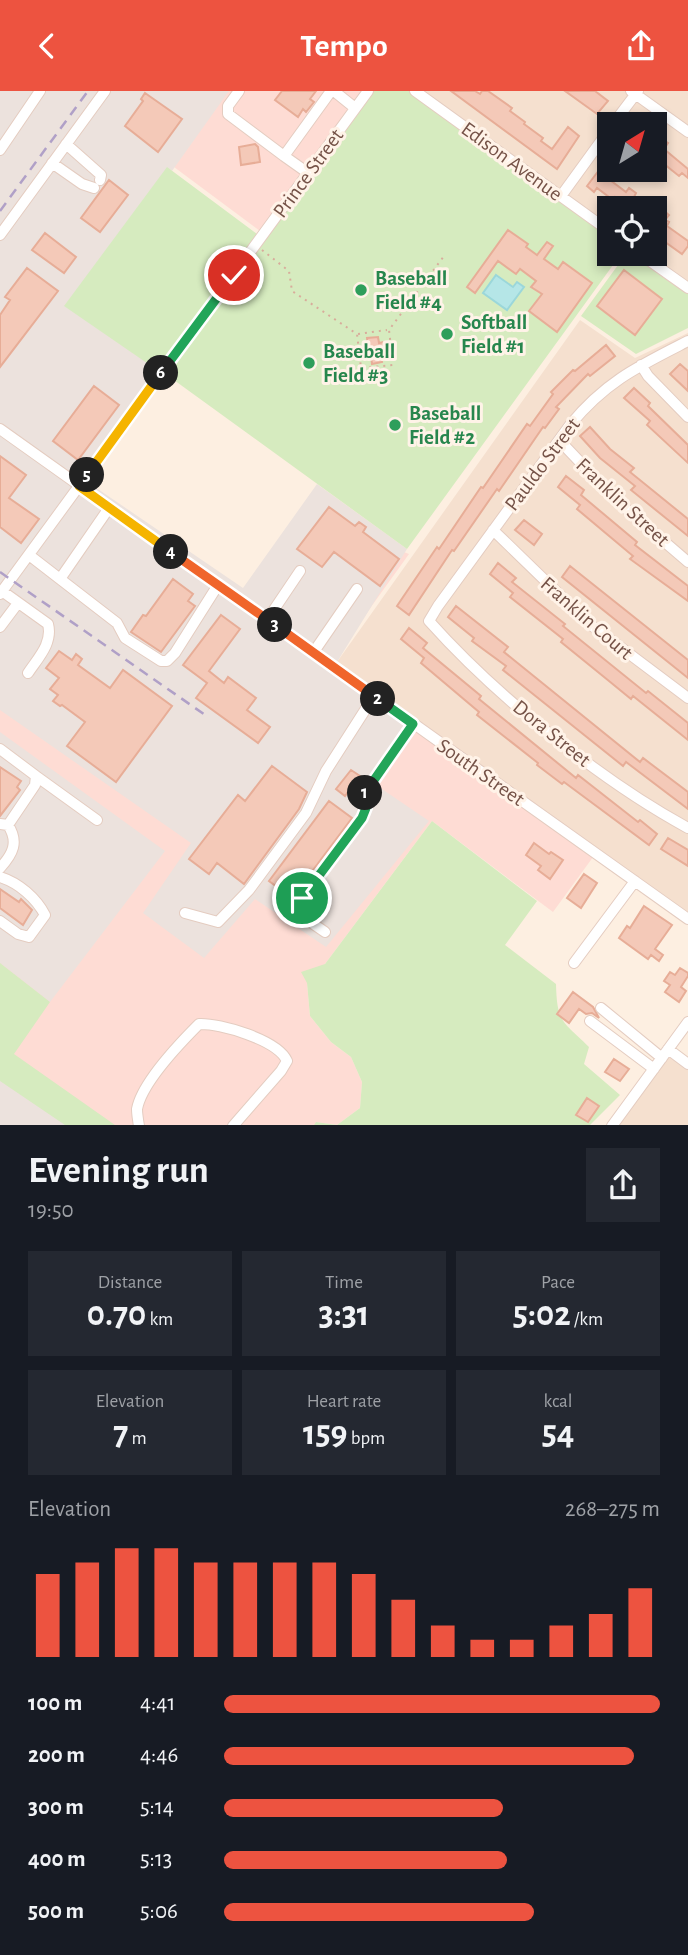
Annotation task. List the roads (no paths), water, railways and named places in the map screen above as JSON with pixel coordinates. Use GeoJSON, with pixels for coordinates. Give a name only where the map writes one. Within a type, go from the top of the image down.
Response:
{"type":"FeatureCollection","features":[{"type":"Feature","properties":{"kind":"street"},"geometry":{"type":"LineString","coordinates":[[0,150],[40,91]]}},
{"type":"Feature","properties":{"kind":"street"},"geometry":{"type":"LineString","coordinates":[[0,235],[105,91]]}},
{"type":"Feature","properties":{"kind":"street"},"geometry":{"type":"LineString","coordinates":[[239,91],[228,106],[228,114],[308,173]]}},
{"type":"Feature","properties":{"kind":"street"},"geometry":{"type":"LineString","coordinates":[[284,156],[332,91],[355,108]]}},
{"type":"Feature","properties":{"kind":"street","name":"Prince Street"},"geometry":{"type":"LineString","coordinates":[[1,593],[368,91]]}},
{"type":"Feature","properties":{"kind":"street","name":"Edison Avenue"},"geometry":{"type":"LineString","coordinates":[[415,91],[597,222]]}},
{"type":"Feature","properties":{"kind":"street"},"geometry":{"type":"LineString","coordinates":[[621,112],[635,92],[688,132]]}},
{"type":"Feature","properties":{"kind":"street"},"geometry":{"type":"LineString","coordinates":[[52,163],[82,184],[97,184],[101,175],[66,144]]}},
{"type":"Feature","properties":{"kind":"street"},"geometry":{"type":"LineString","coordinates":[[561,196],[597,146]]}},
{"type":"Feature","properties":{"kind":"street"},"geometry":{"type":"LineString","coordinates":[[657,266],[688,288]]}},
{"type":"Feature","properties":{"kind":"street","name":"Pauldo Street"},"geometry":{"type":"LineString","coordinates":[[429,621],[559,440],[589,403],[622,375],[688,341]]}},
{"type":"Feature","properties":{"kind":"street"},"geometry":{"type":"LineString","coordinates":[[640,365],[688,417]]}},
{"type":"Feature","properties":{"kind":"street","name":"South Street"},"geometry":{"type":"LineString","coordinates":[[0,429],[688,919]]}},
{"type":"Feature","properties":{"kind":"street","name":"Franklin Street"},"geometry":{"type":"LineString","coordinates":[[559,440],[617,501],[688,562]]}},
{"type":"Feature","properties":{"kind":"street"},"geometry":{"type":"LineString","coordinates":[[60,579],[109,508]]}},
{"type":"Feature","properties":{"kind":"street","name":"Franklin Court"},"geometry":{"type":"LineString","coordinates":[[493,530],[591,625],[688,698]]}},
{"type":"Feature","properties":{"kind":"street"},"geometry":{"type":"LineString","coordinates":[[29,555],[117,623],[125,638],[161,661],[167,661],[176,653],[218,585]]}},
{"type":"Feature","properties":{"kind":"street"},"geometry":{"type":"LineString","coordinates":[[267,620],[300,571]]}},
{"type":"Feature","properties":{"kind":"street"},"geometry":{"type":"LineString","coordinates":[[313,653],[357,589]]}},
{"type":"Feature","properties":{"kind":"street"},"geometry":{"type":"LineString","coordinates":[[1,593],[48,624],[50,634],[46,646],[28,673]]}},
{"type":"Feature","properties":{"kind":"street"},"geometry":{"type":"LineString","coordinates":[[0,627],[18,603]]}},
{"type":"Feature","properties":{"kind":"street","name":"Dora Street"},"geometry":{"type":"LineString","coordinates":[[429,621],[500,691],[554,736],[641,800],[688,828]]}},
{"type":"Feature","properties":{"kind":"street"},"geometry":{"type":"LineString","coordinates":[[186,913],[218,922],[249,890],[306,813],[326,771],[374,696]]}},
{"type":"Feature","properties":{"kind":"street"},"geometry":{"type":"LineString","coordinates":[[326,932],[293,909],[362,818],[366,808],[363,795],[413,724]]}},
{"type":"Feature","properties":{"kind":"street"},"geometry":{"type":"LineString","coordinates":[[0,749],[97,820]]}},
{"type":"Feature","properties":{"kind":"street"},"geometry":{"type":"LineString","coordinates":[[0,868],[13,849],[14,835],[4,825],[35,785],[36,776]]}},
{"type":"Feature","properties":{"kind":"street"},"geometry":{"type":"LineString","coordinates":[[0,877],[10,880],[38,902],[46,915],[29,937],[18,934],[0,921]]}},
{"type":"Feature","properties":{"kind":"street"},"geometry":{"type":"LineString","coordinates":[[575,963],[635,881]]}},
{"type":"Feature","properties":{"kind":"street"},"geometry":{"type":"LineString","coordinates":[[600,1008],[665,1054],[688,1064]]}},
{"type":"Feature","properties":{"kind":"street"},"geometry":{"type":"LineString","coordinates":[[590,1021],[654,1069]]}},
{"type":"Feature","properties":{"kind":"street"},"geometry":{"type":"LineString","coordinates":[[612,1125],[688,1022]]}},
{"type":"Feature","properties":{"kind":"street"},"geometry":{"type":"LineString","coordinates":[[139,1125],[137,1108],[163,1063],[199,1024],[207,1023],[249,1035],[274,1046],[284,1053],[287,1061],[233,1125]]}},
{"type":"Feature","properties":{"kind":"water"},"geometry":{"type":"Polygon","coordinates":[[[496,275],[513,287],[517,282],[524,287],[507,310],[483,293],[496,275]]]}},
{"type":"Feature","properties":{"kind":"railway"},"geometry":{"type":"LineString","coordinates":[[0,211],[88,91]]}},
{"type":"Feature","properties":{"kind":"railway"},"geometry":{"type":"LineString","coordinates":[[0,572],[208,717]]}},
{"type":"Feature","properties":{"kind":"place","name":"Baseball Field #4"},"geometry":{"type":"Point","coordinates":[361,290]}},
{"type":"Feature","properties":{"kind":"place","name":"Softball Field #1"},"geometry":{"type":"Point","coordinates":[447,334]}},
{"type":"Feature","properties":{"kind":"place","name":"Baseball Field #3"},"geometry":{"type":"Point","coordinates":[309,363]}},
{"type":"Feature","properties":{"kind":"place","name":"Baseball Field #2"},"geometry":{"type":"Point","coordinates":[395,425]}}]}
